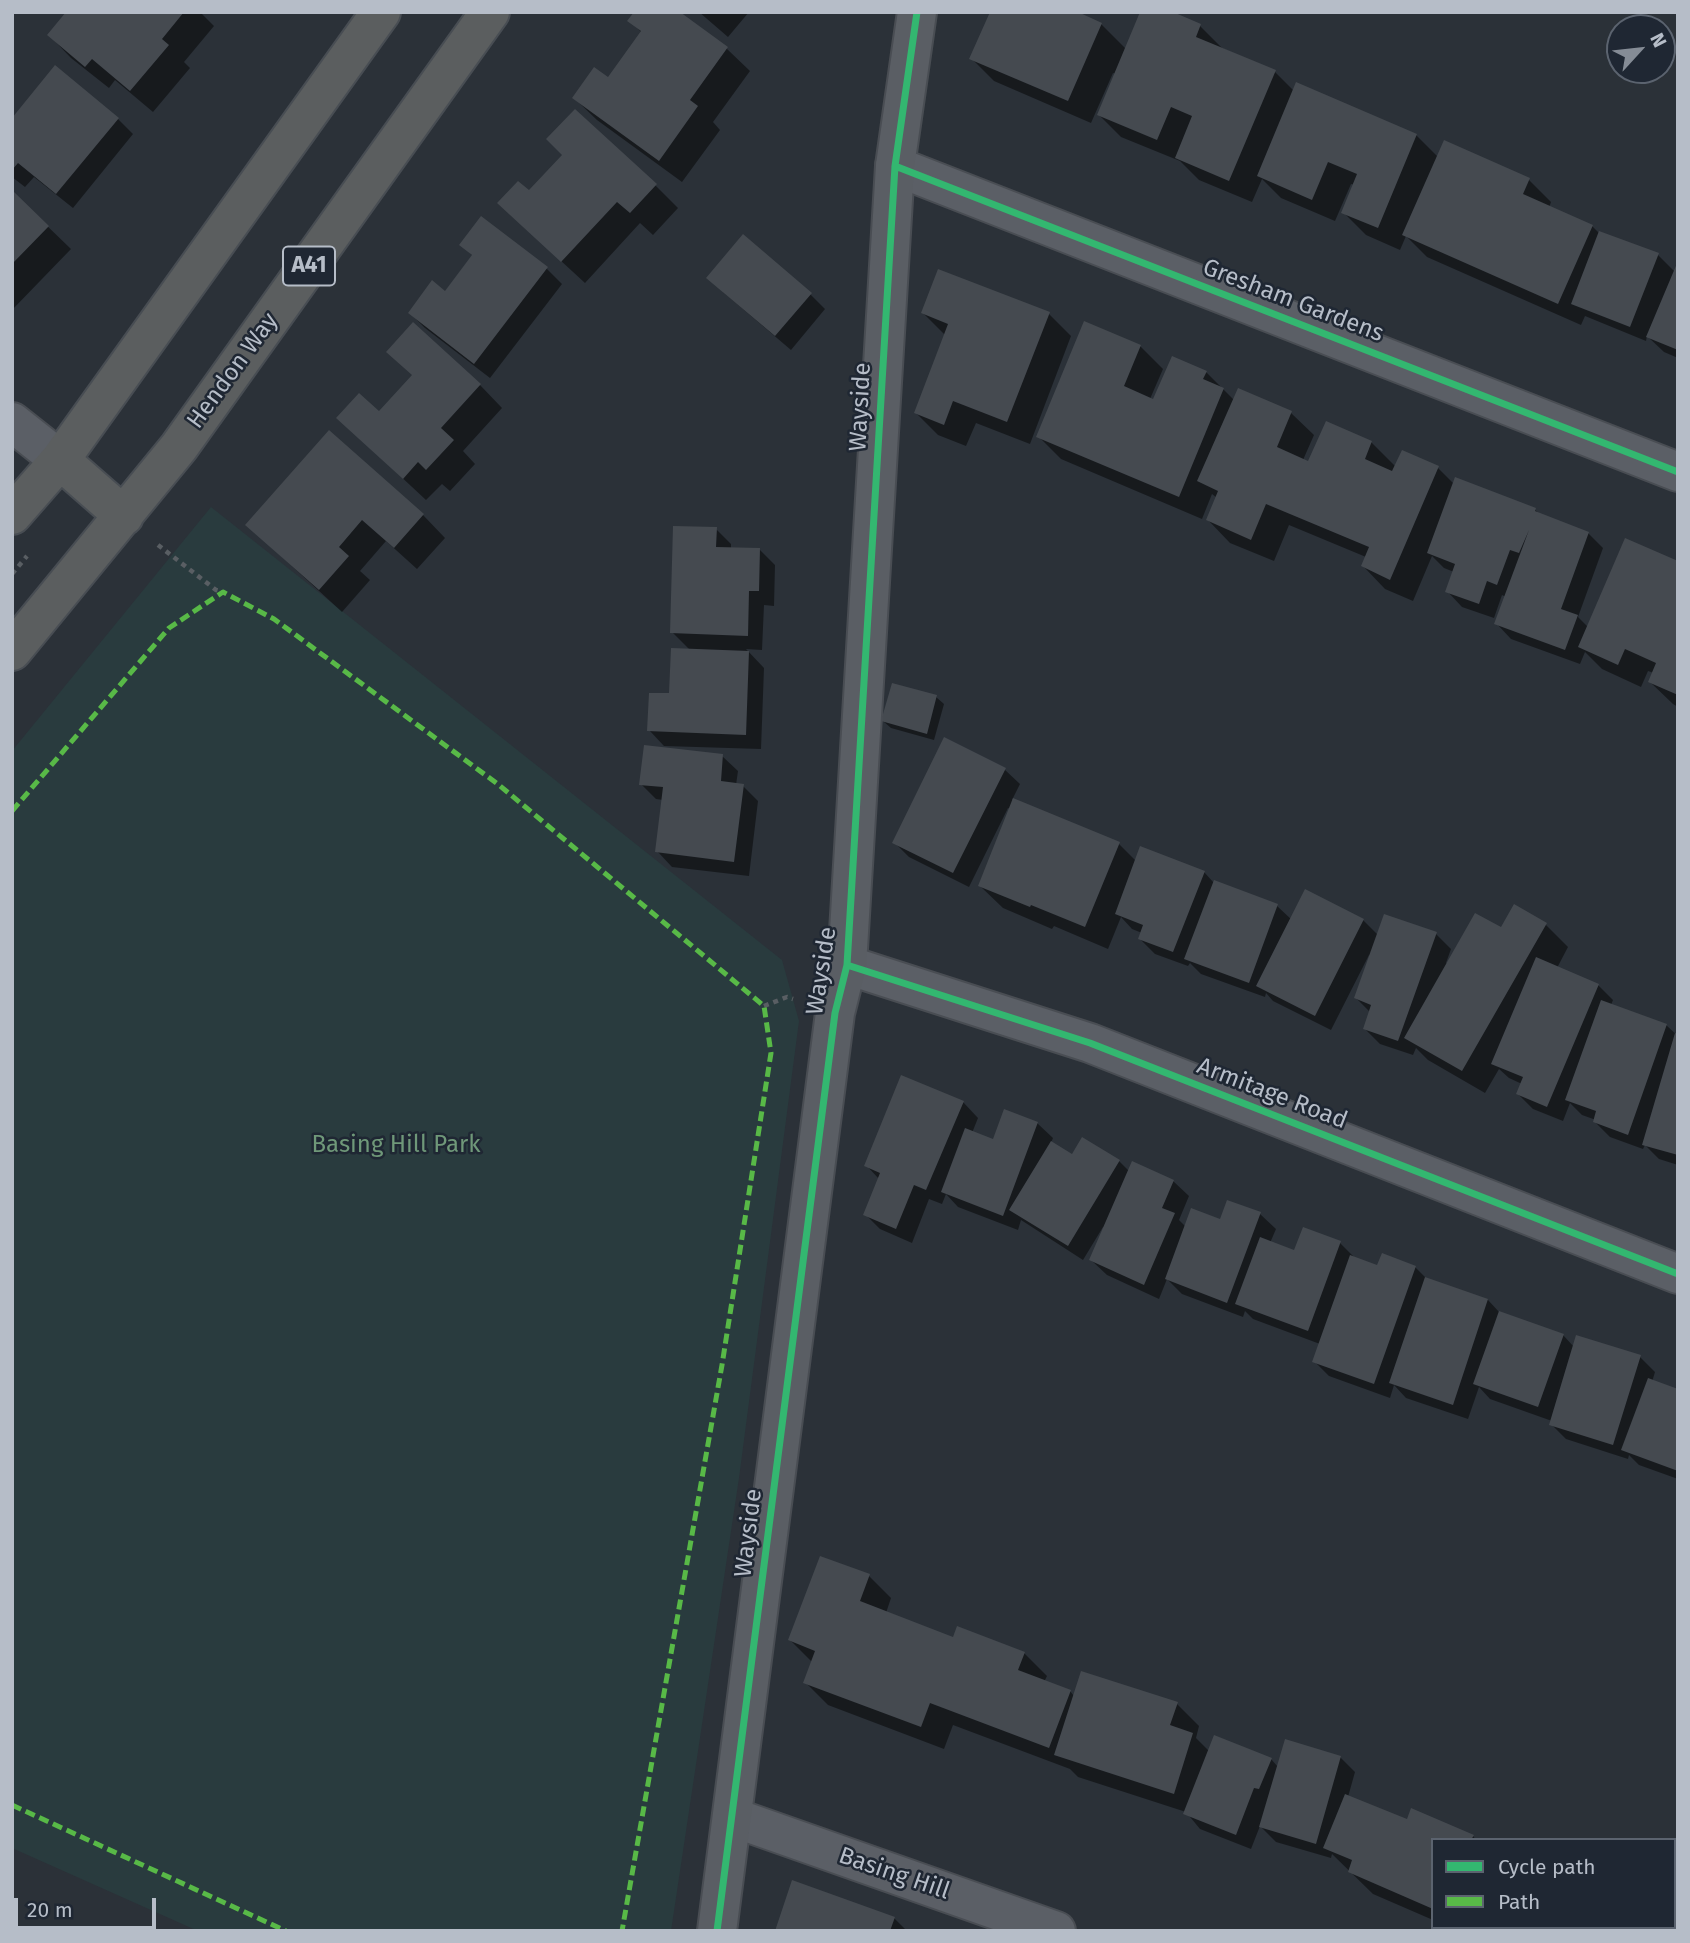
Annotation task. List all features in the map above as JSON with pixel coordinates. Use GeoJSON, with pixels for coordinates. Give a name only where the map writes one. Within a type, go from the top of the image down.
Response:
{"type":"FeatureCollection","features":[{"type":"Feature","properties":{"kind":"highway"},"geometry":{"type":"LineString","coordinates":[[12,515],[60,460],[381,12]]}},
{"type":"Feature","properties":{"kind":"highway","name":"Hendon Way"},"geometry":{"type":"LineString","coordinates":[[12,651],[179,447],[491,12]]}},
{"type":"Feature","properties":{"kind":"highway"},"geometry":{"type":"LineString","coordinates":[[60,460],[124,516]]}},
{"type":"Feature","properties":{"kind":"street","name":"Wayside"},"geometry":{"type":"LineString","coordinates":[[717,1931],[833,1027],[847,965],[895,166],[917,12]]}},
{"type":"Feature","properties":{"kind":"street","name":"Gresham Gardens"},"geometry":{"type":"LineString","coordinates":[[895,166],[1678,472]]}},
{"type":"Feature","properties":{"kind":"street"},"geometry":{"type":"LineString","coordinates":[[12,422],[60,460]]}},
{"type":"Feature","properties":{"kind":"street","name":"Armitage Road"},"geometry":{"type":"LineString","coordinates":[[847,965],[1090,1043],[1678,1274]]}},
{"type":"Feature","properties":{"kind":"street","name":"Basing Hill"},"geometry":{"type":"LineString","coordinates":[[732,1817],[1056,1931]]}},
{"type":"Feature","properties":{"kind":"path"},"geometry":{"type":"LineString","coordinates":[[158,545],[216,590],[223,592]]}},
{"type":"Feature","properties":{"kind":"green space","name":"Basing Hill Park"},"geometry":{"type":"Polygon","coordinates":[[[211,507],[782,960],[799,1021],[739,1478],[671,1931],[198,1931],[12,1848],[12,751],[211,507]]]}},
{"type":"Feature","properties":{"kind":"building"},"geometry":{"type":"Polygon","coordinates":[[[66,12],[184,12],[162,39],[169,45],[130,91],[92,59],[85,67],[47,35],[66,12]]]}},
{"type":"Feature","properties":{"kind":"building"},"geometry":{"type":"Polygon","coordinates":[[[634,12],[680,12],[728,47],[690,100],[698,106],[659,161],[572,98],[594,67],[608,77],[641,31],[627,21],[634,12]]]}},
{"type":"Feature","properties":{"kind":"building"},"geometry":{"type":"Polygon","coordinates":[[[990,12],[1078,12],[1102,23],[1068,101],[969,59],[990,12]]]}},
{"type":"Feature","properties":{"kind":"building"},"geometry":{"type":"Polygon","coordinates":[[[1140,12],[1173,12],[1201,24],[1196,37],[1276,70],[1229,181],[1175,158],[1192,116],[1171,107],[1157,140],[1097,115],[1140,12]]]}},
{"type":"Feature","properties":{"kind":"building"},"geometry":{"type":"Polygon","coordinates":[[[55,65],[119,118],[56,194],[18,163],[12,170],[12,118],[55,65]]]}},
{"type":"Feature","properties":{"kind":"building"},"geometry":{"type":"Polygon","coordinates":[[[1296,82],[1417,134],[1378,228],[1341,213],[1357,174],[1328,162],[1312,200],[1257,176],[1296,82]]]}},
{"type":"Feature","properties":{"kind":"building"},"geometry":{"type":"Polygon","coordinates":[[[575,109],[657,184],[630,213],[617,202],[561,262],[497,203],[518,181],[529,190],[562,155],[546,139],[575,109]]]}},
{"type":"Feature","properties":{"kind":"building"},"geometry":{"type":"Polygon","coordinates":[[[1444,140],[1530,178],[1523,194],[1593,225],[1558,304],[1402,235],[1444,140]]]}},
{"type":"Feature","properties":{"kind":"building"},"geometry":{"type":"Polygon","coordinates":[[[12,190],[49,226],[12,264],[12,190]]]}},
{"type":"Feature","properties":{"kind":"building"},"geometry":{"type":"Polygon","coordinates":[[[481,216],[548,267],[474,364],[408,313],[432,280],[445,291],[472,255],[459,245],[481,216]]]}},
{"type":"Feature","properties":{"kind":"building"},"geometry":{"type":"Polygon","coordinates":[[[1599,231],[1659,253],[1630,327],[1571,304],[1599,231]]]}},
{"type":"Feature","properties":{"kind":"building"},"geometry":{"type":"Polygon","coordinates":[[[743,234],[812,293],[775,336],[706,278],[743,234]]]}},
{"type":"Feature","properties":{"kind":"building"},"geometry":{"type":"Polygon","coordinates":[[[1678,261],[1678,350],[1646,337],[1678,261]]]}},
{"type":"Feature","properties":{"kind":"building"},"geometry":{"type":"Polygon","coordinates":[[[938,269],[1050,312],[1007,422],[953,401],[944,425],[914,413],[948,324],[921,313],[938,269]]]}},
{"type":"Feature","properties":{"kind":"building"},"geometry":{"type":"Polygon","coordinates":[[[1084,321],[1141,345],[1124,386],[1153,399],[1172,356],[1207,371],[1203,379],[1224,388],[1179,497],[1036,437],[1084,321]]]}},
{"type":"Feature","properties":{"kind":"building"},"geometry":{"type":"Polygon","coordinates":[[[413,322],[481,384],[441,428],[454,440],[426,470],[418,462],[403,479],[336,418],[359,393],[379,411],[412,375],[386,352],[413,322]]]}},
{"type":"Feature","properties":{"kind":"building"},"geometry":{"type":"Polygon","coordinates":[[[1238,388],[1292,411],[1277,447],[1308,461],[1326,421],[1372,441],[1365,459],[1392,471],[1402,450],[1439,466],[1390,580],[1361,566],[1369,547],[1266,504],[1251,540],[1206,520],[1218,491],[1197,481],[1238,388]]]}},
{"type":"Feature","properties":{"kind":"building"},"geometry":{"type":"Polygon","coordinates":[[[329,430],[424,514],[394,548],[362,520],[339,547],[349,556],[319,590],[245,525],[329,430]]]}},
{"type":"Feature","properties":{"kind":"building"},"geometry":{"type":"Polygon","coordinates":[[[1455,477],[1589,532],[1561,609],[1578,615],[1565,650],[1494,624],[1529,530],[1519,553],[1510,550],[1497,585],[1487,581],[1479,604],[1445,592],[1455,564],[1427,553],[1455,477]]]}},
{"type":"Feature","properties":{"kind":"building"},"geometry":{"type":"Polygon","coordinates":[[[673,526],[717,527],[716,547],[760,548],[759,591],[749,591],[748,636],[670,633],[673,526]]]}},
{"type":"Feature","properties":{"kind":"building"},"geometry":{"type":"Polygon","coordinates":[[[1625,538],[1678,561],[1678,695],[1648,682],[1656,663],[1625,649],[1618,665],[1578,647],[1625,538]]]}},
{"type":"Feature","properties":{"kind":"building"},"geometry":{"type":"Polygon","coordinates":[[[671,648],[749,651],[746,735],[647,731],[649,693],[669,693],[671,648]]]}},
{"type":"Feature","properties":{"kind":"building"},"geometry":{"type":"Polygon","coordinates":[[[892,683],[937,695],[927,734],[881,721],[892,683]]]}},
{"type":"Feature","properties":{"kind":"building"},"geometry":{"type":"Polygon","coordinates":[[[944,737],[1006,768],[953,873],[892,843],[944,737]]]}},
{"type":"Feature","properties":{"kind":"building"},"geometry":{"type":"Polygon","coordinates":[[[644,745],[723,754],[721,781],[744,784],[734,862],[655,852],[663,787],[639,785],[644,745]]]}},
{"type":"Feature","properties":{"kind":"building"},"geometry":{"type":"Polygon","coordinates":[[[1013,798],[1120,842],[1085,927],[978,886],[1013,798]]]}},
{"type":"Feature","properties":{"kind":"building"},"geometry":{"type":"Polygon","coordinates":[[[1140,846],[1205,871],[1173,952],[1138,939],[1143,925],[1115,914],[1140,846]]]}},
{"type":"Feature","properties":{"kind":"building"},"geometry":{"type":"Polygon","coordinates":[[[1214,880],[1278,904],[1249,983],[1184,959],[1214,880]]]}},
{"type":"Feature","properties":{"kind":"building"},"geometry":{"type":"Polygon","coordinates":[[[1305,889],[1364,919],[1315,1016],[1256,986],[1305,889]]]}},
{"type":"Feature","properties":{"kind":"building"},"geometry":{"type":"Polygon","coordinates":[[[1514,904],[1547,923],[1462,1071],[1404,1038],[1475,913],[1501,927],[1514,904]]]}},
{"type":"Feature","properties":{"kind":"building"},"geometry":{"type":"Polygon","coordinates":[[[1384,914],[1437,932],[1398,1041],[1363,1029],[1371,1005],[1354,998],[1384,914]]]}},
{"type":"Feature","properties":{"kind":"building"},"geometry":{"type":"Polygon","coordinates":[[[1536,957],[1599,984],[1547,1107],[1516,1094],[1523,1077],[1491,1064],[1536,957]]]}},
{"type":"Feature","properties":{"kind":"building"},"geometry":{"type":"Polygon","coordinates":[[[1601,1000],[1667,1024],[1628,1135],[1593,1122],[1596,1111],[1565,1100],[1601,1000]]]}},
{"type":"Feature","properties":{"kind":"building"},"geometry":{"type":"Polygon","coordinates":[[[1675,1033],[1678,1034],[1678,1155],[1642,1145],[1675,1033]]]}},
{"type":"Feature","properties":{"kind":"building"},"geometry":{"type":"Polygon","coordinates":[[[901,1075],[964,1101],[926,1190],[914,1185],[896,1229],[863,1215],[880,1173],[864,1166],[901,1075]]]}},
{"type":"Feature","properties":{"kind":"building"},"geometry":{"type":"Polygon","coordinates":[[[1004,1109],[1038,1122],[1003,1216],[941,1192],[965,1128],[993,1139],[1004,1109]]]}},
{"type":"Feature","properties":{"kind":"building"},"geometry":{"type":"Polygon","coordinates":[[[1082,1137],[1120,1160],[1068,1246],[1009,1210],[1051,1141],[1072,1154],[1082,1137]]]}},
{"type":"Feature","properties":{"kind":"building"},"geometry":{"type":"Polygon","coordinates":[[[1132,1161],[1174,1180],[1162,1208],[1175,1213],[1144,1285],[1089,1260],[1132,1161]]]}},
{"type":"Feature","properties":{"kind":"building"},"geometry":{"type":"Polygon","coordinates":[[[1227,1200],[1261,1212],[1227,1303],[1165,1279],[1191,1208],[1220,1219],[1227,1200]]]}},
{"type":"Feature","properties":{"kind":"building"},"geometry":{"type":"Polygon","coordinates":[[[1303,1227],[1341,1241],[1308,1331],[1235,1304],[1260,1237],[1294,1250],[1303,1227]]]}},
{"type":"Feature","properties":{"kind":"building"},"geometry":{"type":"Polygon","coordinates":[[[1382,1253],[1416,1266],[1374,1384],[1312,1362],[1350,1255],[1377,1265],[1382,1253]]]}},
{"type":"Feature","properties":{"kind":"building"},"geometry":{"type":"Polygon","coordinates":[[[1425,1277],[1488,1299],[1453,1405],[1389,1383],[1425,1277]]]}},
{"type":"Feature","properties":{"kind":"building"},"geometry":{"type":"Polygon","coordinates":[[[1499,1311],[1564,1334],[1538,1407],[1473,1384],[1499,1311]]]}},
{"type":"Feature","properties":{"kind":"building"},"geometry":{"type":"Polygon","coordinates":[[[1576,1335],[1641,1355],[1613,1445],[1549,1425],[1576,1335]]]}},
{"type":"Feature","properties":{"kind":"building"},"geometry":{"type":"Polygon","coordinates":[[[1648,1378],[1678,1389],[1678,1471],[1621,1450],[1648,1378]]]}},
{"type":"Feature","properties":{"kind":"building"},"geometry":{"type":"Polygon","coordinates":[[[820,1556],[870,1574],[860,1601],[953,1637],[957,1626],[1025,1652],[1018,1670],[1071,1690],[1049,1748],[930,1703],[921,1727],[803,1683],[815,1651],[788,1640],[820,1556]]]}},
{"type":"Feature","properties":{"kind":"building"},"geometry":{"type":"Polygon","coordinates":[[[1081,1671],[1178,1702],[1170,1725],[1193,1733],[1174,1794],[1054,1755],[1081,1671]]]}},
{"type":"Feature","properties":{"kind":"building"},"geometry":{"type":"Polygon","coordinates":[[[1214,1735],[1272,1758],[1259,1789],[1254,1788],[1236,1835],[1183,1814],[1214,1735]]]}},
{"type":"Feature","properties":{"kind":"building"},"geometry":{"type":"Polygon","coordinates":[[[1285,1739],[1341,1756],[1316,1844],[1259,1827],[1285,1739]]]}},
{"type":"Feature","properties":{"kind":"building"},"geometry":{"type":"Polygon","coordinates":[[[1345,1794],[1407,1819],[1411,1808],[1474,1835],[1472,1838],[1431,1838],[1431,1908],[1348,1872],[1352,1860],[1323,1848],[1345,1794]]]}},
{"type":"Feature","properties":{"kind":"building"},"geometry":{"type":"Polygon","coordinates":[[[792,1880],[895,1917],[890,1931],[775,1931],[792,1880]]]}},
{"type":"Feature","properties":{"kind":"building"},"geometry":{"type":"Polygon","coordinates":[[[1524,1929],[1578,1929],[1578,1931],[1524,1929]]]}},
{"type":"Feature","properties":{"kind":"building"},"geometry":{"type":"Polygon","coordinates":[[[1598,1929],[1664,1929],[1664,1931],[1598,1929]]]}},
{"type":"Feature","properties":{"kind":"marked path"},"geometry":{"type":"LineString","coordinates":[[12,811],[169,628],[223,592],[274,619],[499,785],[764,1006],[771,1053],[722,1365],[622,1931]]}},
{"type":"Feature","properties":{"kind":"marked path"},"geometry":{"type":"LineString","coordinates":[[12,1805],[286,1931]]}},
{"type":"Feature","properties":{"kind":"cycle path"},"geometry":{"type":"LineString","coordinates":[[717,1931],[835,1013],[847,965],[895,166],[917,12]]}},
{"type":"Feature","properties":{"kind":"cycle path"},"geometry":{"type":"LineString","coordinates":[[895,166],[1678,472]]}},
{"type":"Feature","properties":{"kind":"cycle path"},"geometry":{"type":"LineString","coordinates":[[847,965],[1090,1043],[1678,1274]]}}]}
